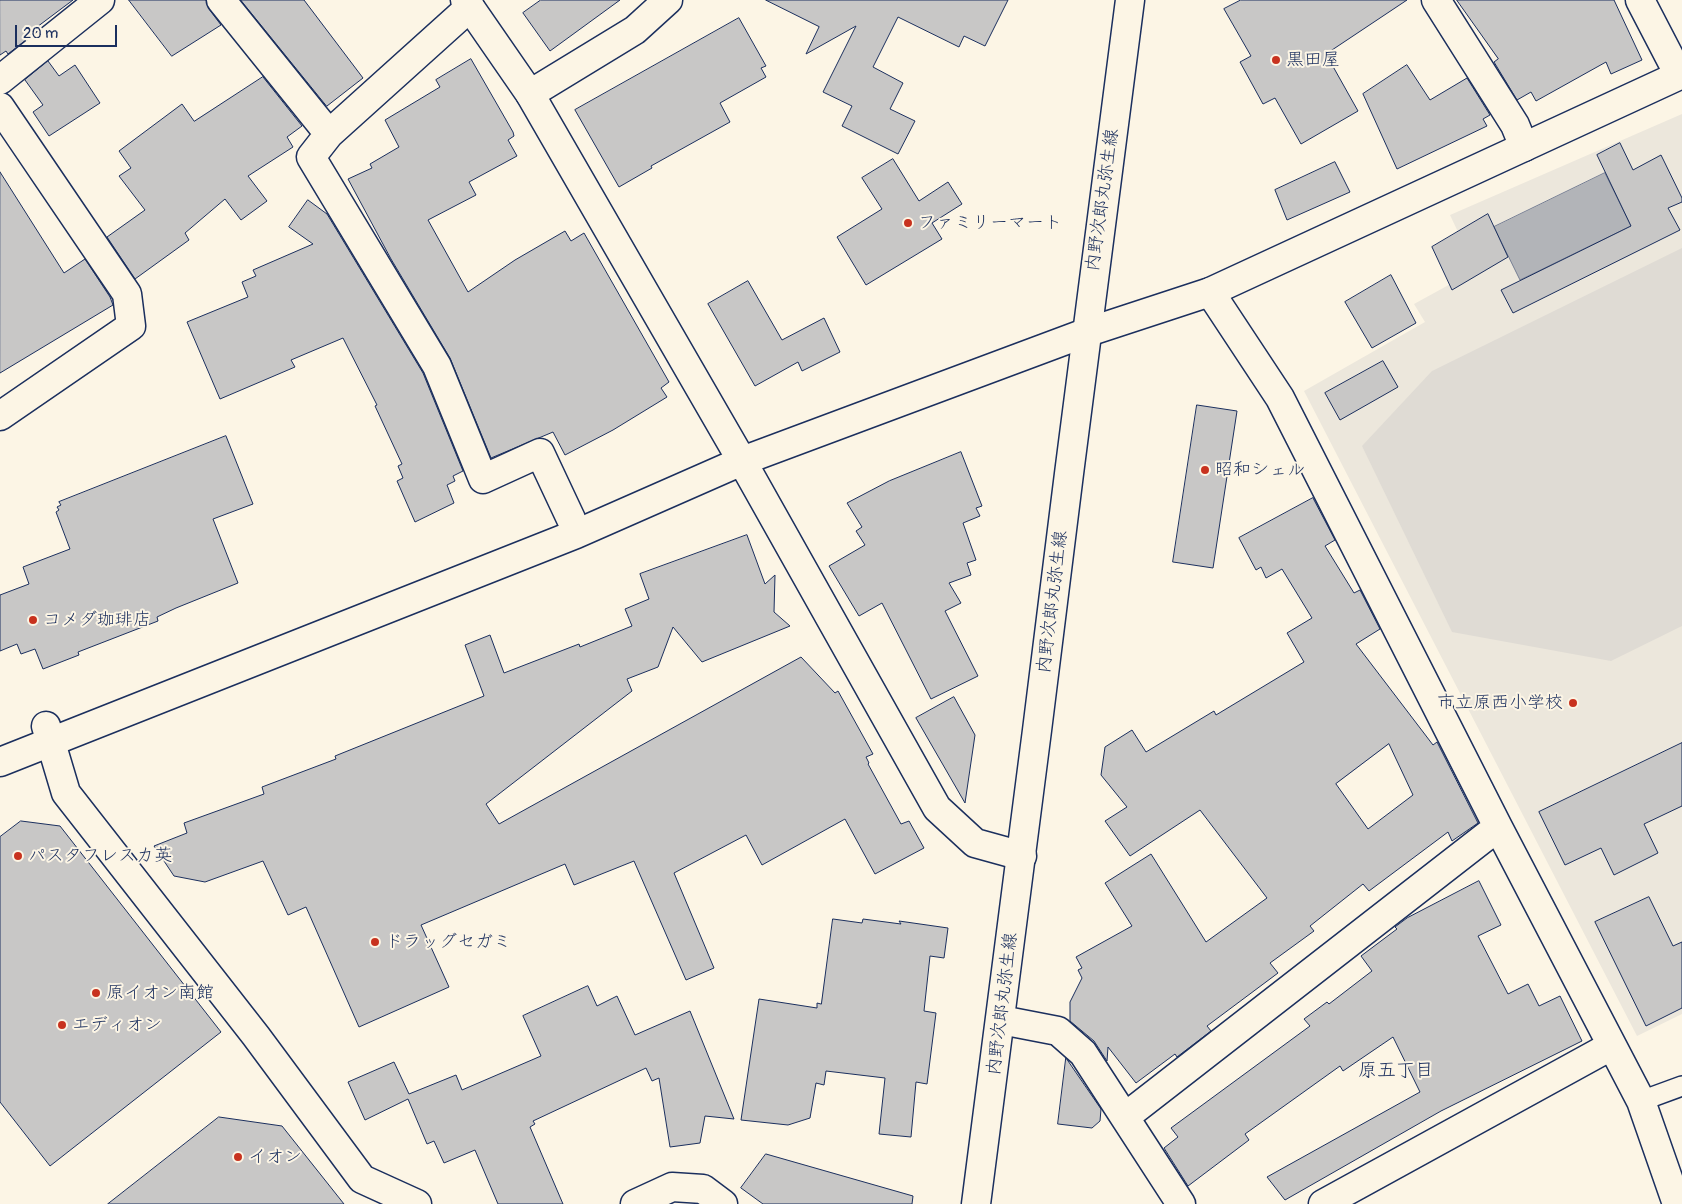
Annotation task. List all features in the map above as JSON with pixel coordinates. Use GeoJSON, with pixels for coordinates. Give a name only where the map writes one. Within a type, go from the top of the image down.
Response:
{"type":"FeatureCollection","features":[{"type":"Feature","properties":{"kind":"street"},"geometry":{"type":"LineString","coordinates":[[0,80],[100,0]]}},
{"type":"Feature","properties":{"kind":"street"},"geometry":{"type":"LineString","coordinates":[[222,0],[329,134]]}},
{"type":"Feature","properties":{"kind":"street"},"geometry":{"type":"LineString","coordinates":[[530,94],[635,30],[668,0]]}},
{"type":"Feature","properties":{"kind":"street","name":"内野次郎丸弥生線"},"geometry":{"type":"LineString","coordinates":[[976,1204],[1022,856],[1085,333],[1130,0]]}},
{"type":"Feature","properties":{"kind":"street"},"geometry":{"type":"LineString","coordinates":[[1436,0],[1515,125],[1524,146]]}},
{"type":"Feature","properties":{"kind":"street"},"geometry":{"type":"LineString","coordinates":[[0,762],[49,734],[571,519],[732,465],[1085,333],[1210,292],[1681,75],[1640,0]]}},
{"type":"Feature","properties":{"kind":"street"},"geometry":{"type":"LineString","coordinates":[[571,519],[540,453],[483,479],[437,366],[311,156],[329,134],[468,4],[530,94],[732,465],[937,808],[975,843],[1022,856]]}},
{"type":"Feature","properties":{"kind":"street"},"geometry":{"type":"LineString","coordinates":[[0,106],[127,294],[131,326],[0,416]]}},
{"type":"Feature","properties":{"kind":"street"},"geometry":{"type":"LineString","coordinates":[[1210,292],[1280,398],[1498,828],[1641,1101],[1677,1204]]}},
{"type":"Feature","properties":{"kind":"street"},"geometry":{"type":"LineString","coordinates":[[0,743],[49,734],[576,534],[732,465]]}},
{"type":"Feature","properties":{"kind":"street"},"geometry":{"type":"LineString","coordinates":[[49,734],[66,793],[256,1036],[362,1179],[417,1204]]}},
{"type":"Feature","properties":{"kind":"street"},"geometry":{"type":"LineString","coordinates":[[1125,1117],[1498,828]]}},
{"type":"Feature","properties":{"kind":"street"},"geometry":{"type":"LineString","coordinates":[[1001,1020],[1058,1031],[1083,1053],[1181,1204]]}},
{"type":"Feature","properties":{"kind":"street"},"geometry":{"type":"LineString","coordinates":[[1323,1204],[1611,1046]]}},
{"type":"Feature","properties":{"kind":"street"},"geometry":{"type":"LineString","coordinates":[[634,1204],[672,1187],[703,1189],[723,1204]]}},
{"type":"Feature","properties":{"kind":"lane"},"geometry":{"type":"LineString","coordinates":[[1641,1101],[1682,1086]]}},
{"type":"Feature","properties":{"kind":"shaded area","name":"市立原西小学校"},"geometry":{"type":"Polygon","coordinates":[[[1682,114],[1682,1014],[1637,1036],[1304,391],[1425,322],[1414,304],[1476,270],[1450,215],[1682,114]]]}},
{"type":"Feature","properties":{"kind":"shaded area"},"geometry":{"type":"Polygon","coordinates":[[[1605,173],[1631,226],[1520,280],[1494,227],[1605,173]]]}},
{"type":"Feature","properties":{"kind":"shaded area"},"geometry":{"type":"Polygon","coordinates":[[[1682,248],[1682,626],[1611,661],[1452,632],[1362,446],[1432,371],[1682,248]]]}},
{"type":"Feature","properties":{"kind":"building"},"geometry":{"type":"Polygon","coordinates":[[[0,0],[73,0],[29,33],[31,36],[8,54],[6,51],[0,55],[0,0]]]}},
{"type":"Feature","properties":{"kind":"building"},"geometry":{"type":"Polygon","coordinates":[[[129,0],[206,0],[209,9],[221,25],[172,56],[129,0]]]}},
{"type":"Feature","properties":{"kind":"building"},"geometry":{"type":"Polygon","coordinates":[[[241,0],[304,0],[363,78],[327,106],[241,0]]]}},
{"type":"Feature","properties":{"kind":"building"},"geometry":{"type":"Polygon","coordinates":[[[541,0],[620,0],[550,51],[523,13],[541,0]]]}},
{"type":"Feature","properties":{"kind":"building"},"geometry":{"type":"Polygon","coordinates":[[[766,0],[1008,0],[985,46],[964,36],[959,47],[898,17],[873,67],[903,83],[890,109],[915,121],[898,154],[842,126],[852,106],[823,92],[856,26],[806,54],[819,27],[766,0]]]}},
{"type":"Feature","properties":{"kind":"building"},"geometry":{"type":"Polygon","coordinates":[[[1241,0],[1407,0],[1326,54],[1358,111],[1301,144],[1275,98],[1263,104],[1240,62],[1251,56],[1224,9],[1241,0]]]}},
{"type":"Feature","properties":{"kind":"building"},"geometry":{"type":"Polygon","coordinates":[[[1457,0],[1614,0],[1642,60],[1611,74],[1606,62],[1536,101],[1531,92],[1517,100],[1494,62],[1498,59],[1457,0]]]}},
{"type":"Feature","properties":{"kind":"building"},"geometry":{"type":"Polygon","coordinates":[[[739,18],[766,66],[761,68],[766,77],[720,103],[730,122],[651,166],[652,168],[619,187],[575,110],[739,18]]]}},
{"type":"Feature","properties":{"kind":"building"},"geometry":{"type":"Polygon","coordinates":[[[471,59],[513,132],[514,136],[508,140],[517,156],[469,182],[476,195],[428,220],[468,292],[515,260],[565,231],[571,241],[584,233],[669,382],[661,388],[667,397],[613,430],[565,455],[553,432],[491,458],[450,358],[391,259],[348,179],[372,168],[370,164],[399,147],[385,120],[440,87],[436,80],[471,59]]]}},
{"type":"Feature","properties":{"kind":"building"},"geometry":{"type":"Polygon","coordinates":[[[48,61],[59,76],[75,65],[100,103],[49,136],[33,112],[43,105],[25,80],[48,61]]]}},
{"type":"Feature","properties":{"kind":"building"},"geometry":{"type":"Polygon","coordinates":[[[1407,65],[1430,100],[1467,78],[1490,115],[1483,119],[1487,126],[1397,169],[1363,94],[1407,65]]]}},
{"type":"Feature","properties":{"kind":"building"},"geometry":{"type":"Polygon","coordinates":[[[263,77],[302,126],[287,137],[293,147],[248,176],[267,201],[241,220],[225,199],[185,233],[189,240],[135,279],[107,237],[145,210],[119,176],[131,168],[119,151],[182,104],[194,121],[263,77]]]}},
{"type":"Feature","properties":{"kind":"building"},"geometry":{"type":"Polygon","coordinates":[[[1620,143],[1633,170],[1661,155],[1682,198],[1682,202],[1668,208],[1680,230],[1513,313],[1501,290],[1631,226],[1597,155],[1620,143]]]}},
{"type":"Feature","properties":{"kind":"building"},"geometry":{"type":"Polygon","coordinates":[[[893,159],[919,201],[948,182],[962,204],[932,223],[942,239],[866,285],[837,237],[882,209],[862,178],[893,159]]]}},
{"type":"Feature","properties":{"kind":"building"},"geometry":{"type":"Polygon","coordinates":[[[1335,162],[1350,192],[1287,220],[1275,190],[1335,162]]]}},
{"type":"Feature","properties":{"kind":"building"},"geometry":{"type":"Polygon","coordinates":[[[0,172],[64,273],[85,259],[110,297],[113,305],[0,373],[0,172]]]}},
{"type":"Feature","properties":{"kind":"building"},"geometry":{"type":"Polygon","coordinates":[[[308,200],[327,214],[423,373],[463,471],[453,476],[455,481],[447,485],[454,503],[415,522],[397,481],[403,478],[398,466],[402,464],[375,406],[377,405],[343,338],[291,360],[295,367],[220,399],[187,322],[248,297],[242,282],[256,276],[253,270],[313,244],[289,227],[308,200]]]}},
{"type":"Feature","properties":{"kind":"building"},"geometry":{"type":"Polygon","coordinates":[[[1488,214],[1508,257],[1452,290],[1432,247],[1488,214]]]}},
{"type":"Feature","properties":{"kind":"building"},"geometry":{"type":"Polygon","coordinates":[[[1391,275],[1416,323],[1372,348],[1345,302],[1391,275]]]}},
{"type":"Feature","properties":{"kind":"building"},"geometry":{"type":"Polygon","coordinates":[[[748,281],[782,340],[824,318],[840,352],[802,371],[798,362],[755,386],[708,304],[748,281]]]}},
{"type":"Feature","properties":{"kind":"building"},"geometry":{"type":"Polygon","coordinates":[[[1383,361],[1398,387],[1340,420],[1325,393],[1383,361]]]}},
{"type":"Feature","properties":{"kind":"building"},"geometry":{"type":"Polygon","coordinates":[[[1197,405],[1237,411],[1213,568],[1173,562],[1197,405]]]}},
{"type":"Feature","properties":{"kind":"building"},"geometry":{"type":"Polygon","coordinates":[[[226,436],[253,504],[213,519],[238,583],[157,617],[158,621],[78,652],[79,655],[43,669],[35,649],[21,654],[17,644],[0,651],[0,595],[29,584],[23,567],[70,549],[56,512],[59,510],[57,507],[61,505],[59,502],[226,436]]]}},
{"type":"Feature","properties":{"kind":"building"},"geometry":{"type":"Polygon","coordinates":[[[961,452],[982,506],[976,508],[980,516],[963,523],[976,560],[967,563],[971,575],[949,583],[961,603],[945,611],[978,676],[931,699],[882,603],[859,616],[829,566],[865,545],[856,531],[862,527],[847,503],[889,481],[961,452]]]}},
{"type":"Feature","properties":{"kind":"building"},"geometry":{"type":"Polygon","coordinates":[[[1313,498],[1335,540],[1325,546],[1354,593],[1360,590],[1380,629],[1356,644],[1433,745],[1437,742],[1478,823],[1452,841],[1448,832],[1369,891],[1363,884],[1310,926],[1314,931],[1270,963],[1278,973],[1207,1026],[1211,1031],[1177,1057],[1175,1054],[1136,1083],[1108,1047],[1107,1061],[1094,1041],[1070,1021],[1070,1002],[1082,978],[1078,970],[1082,968],[1076,957],[1132,926],[1105,883],[1151,854],[1206,942],[1267,898],[1200,810],[1130,856],[1105,821],[1127,807],[1101,775],[1105,747],[1132,730],[1146,752],[1214,711],[1216,715],[1304,662],[1287,633],[1312,618],[1282,569],[1266,578],[1261,567],[1256,570],[1239,538],[1313,498]],[[1389,744],[1336,784],[1368,829],[1413,795],[1389,744]]]}},
{"type":"Feature","properties":{"kind":"building"},"geometry":{"type":"Polygon","coordinates":[[[747,535],[765,584],[775,575],[774,612],[790,626],[702,662],[673,627],[658,667],[627,679],[632,691],[486,804],[499,824],[801,657],[835,693],[838,691],[873,754],[866,757],[868,764],[901,824],[909,821],[924,848],[875,874],[845,819],[762,865],[746,835],[674,873],[714,968],[686,980],[634,861],[574,885],[565,864],[421,925],[449,987],[359,1027],[306,907],[288,915],[263,861],[205,882],[174,876],[154,846],[187,833],[184,823],[264,794],[262,787],[336,759],[335,756],[484,696],[465,645],[490,635],[504,673],[579,644],[580,647],[632,626],[625,609],[649,599],[640,574],[747,535]]]}},
{"type":"Feature","properties":{"kind":"building"},"geometry":{"type":"Polygon","coordinates":[[[954,697],[975,735],[965,803],[916,718],[954,697]]]}},
{"type":"Feature","properties":{"kind":"building"},"geometry":{"type":"Polygon","coordinates":[[[1682,743],[1682,806],[1644,824],[1658,853],[1614,875],[1601,848],[1565,865],[1539,812],[1682,743]]]}},
{"type":"Feature","properties":{"kind":"building","name":"原イオン南館"},"geometry":{"type":"Polygon","coordinates":[[[21,821],[60,826],[221,1032],[50,1166],[0,1102],[0,837],[21,821]]]}},
{"type":"Feature","properties":{"kind":"building"},"geometry":{"type":"Polygon","coordinates":[[[1479,881],[1501,925],[1478,936],[1508,994],[1528,984],[1539,1006],[1560,996],[1582,1041],[1441,1111],[1285,1200],[1267,1177],[1420,1092],[1393,1037],[1343,1071],[1340,1066],[1245,1134],[1249,1140],[1188,1186],[1164,1148],[1178,1137],[1171,1128],[1310,1026],[1304,1019],[1327,1002],[1329,1004],[1372,971],[1361,956],[1397,929],[1395,927],[1407,918],[1479,881]]]}},
{"type":"Feature","properties":{"kind":"building"},"geometry":{"type":"Polygon","coordinates":[[[1649,897],[1673,946],[1682,942],[1682,1008],[1646,1026],[1595,922],[1649,897]]]}},
{"type":"Feature","properties":{"kind":"building"},"geometry":{"type":"Polygon","coordinates":[[[833,919],[862,923],[863,919],[901,924],[899,921],[948,928],[944,958],[930,956],[924,1011],[936,1013],[927,1084],[916,1082],[911,1137],[879,1134],[885,1078],[826,1071],[824,1085],[816,1083],[810,1118],[788,1125],[741,1120],[759,999],[817,1008],[817,1003],[821,1004],[833,919]]]}},
{"type":"Feature","properties":{"kind":"building"},"geometry":{"type":"Polygon","coordinates":[[[588,986],[597,1006],[617,996],[635,1035],[690,1011],[734,1119],[705,1116],[700,1143],[670,1147],[659,1078],[652,1081],[646,1068],[533,1121],[535,1124],[530,1127],[563,1204],[498,1204],[475,1150],[444,1163],[434,1141],[427,1144],[408,1099],[365,1120],[348,1082],[394,1062],[409,1094],[456,1075],[462,1090],[541,1056],[523,1016],[588,986]]]}},
{"type":"Feature","properties":{"kind":"building"},"geometry":{"type":"Polygon","coordinates":[[[1066,1058],[1101,1109],[1100,1121],[1092,1128],[1058,1124],[1066,1058]]]}},
{"type":"Feature","properties":{"kind":"building","name":"イオン"},"geometry":{"type":"Polygon","coordinates":[[[219,1117],[282,1126],[344,1204],[108,1204],[219,1117]]]}},
{"type":"Feature","properties":{"kind":"building"},"geometry":{"type":"Polygon","coordinates":[[[766,1154],[913,1196],[912,1204],[763,1204],[741,1188],[766,1154]]]}},
{"type":"Feature","properties":{"kind":"place","name":"黒田屋"},"geometry":{"type":"Point","coordinates":[1276,60]}},
{"type":"Feature","properties":{"kind":"place","name":"ファミリーマート"},"geometry":{"type":"Point","coordinates":[908,223]}},
{"type":"Feature","properties":{"kind":"place","name":"昭和シェル"},"geometry":{"type":"Point","coordinates":[1205,470]}},
{"type":"Feature","properties":{"kind":"place","name":"コメダ珈琲店"},"geometry":{"type":"Point","coordinates":[33,620]}},
{"type":"Feature","properties":{"kind":"place","name":"市立原西小学校"},"geometry":{"type":"Point","coordinates":[1573,703]}},
{"type":"Feature","properties":{"kind":"place","name":"パスタフレスカ英"},"geometry":{"type":"Point","coordinates":[18,856]}},
{"type":"Feature","properties":{"kind":"place","name":"ドラッグセガミ"},"geometry":{"type":"Point","coordinates":[375,942]}},
{"type":"Feature","properties":{"kind":"place","name":"原イオン南館"},"geometry":{"type":"Point","coordinates":[96,993]}},
{"type":"Feature","properties":{"kind":"place","name":"エディオン"},"geometry":{"type":"Point","coordinates":[62,1025]}},
{"type":"Feature","properties":{"kind":"place","name":"イオン"},"geometry":{"type":"Point","coordinates":[238,1157]}},
{"type":"Feature","properties":{"kind":"district","name":"原五丁目"},"geometry":{"type":"Point","coordinates":[1396,1071]}}]}
